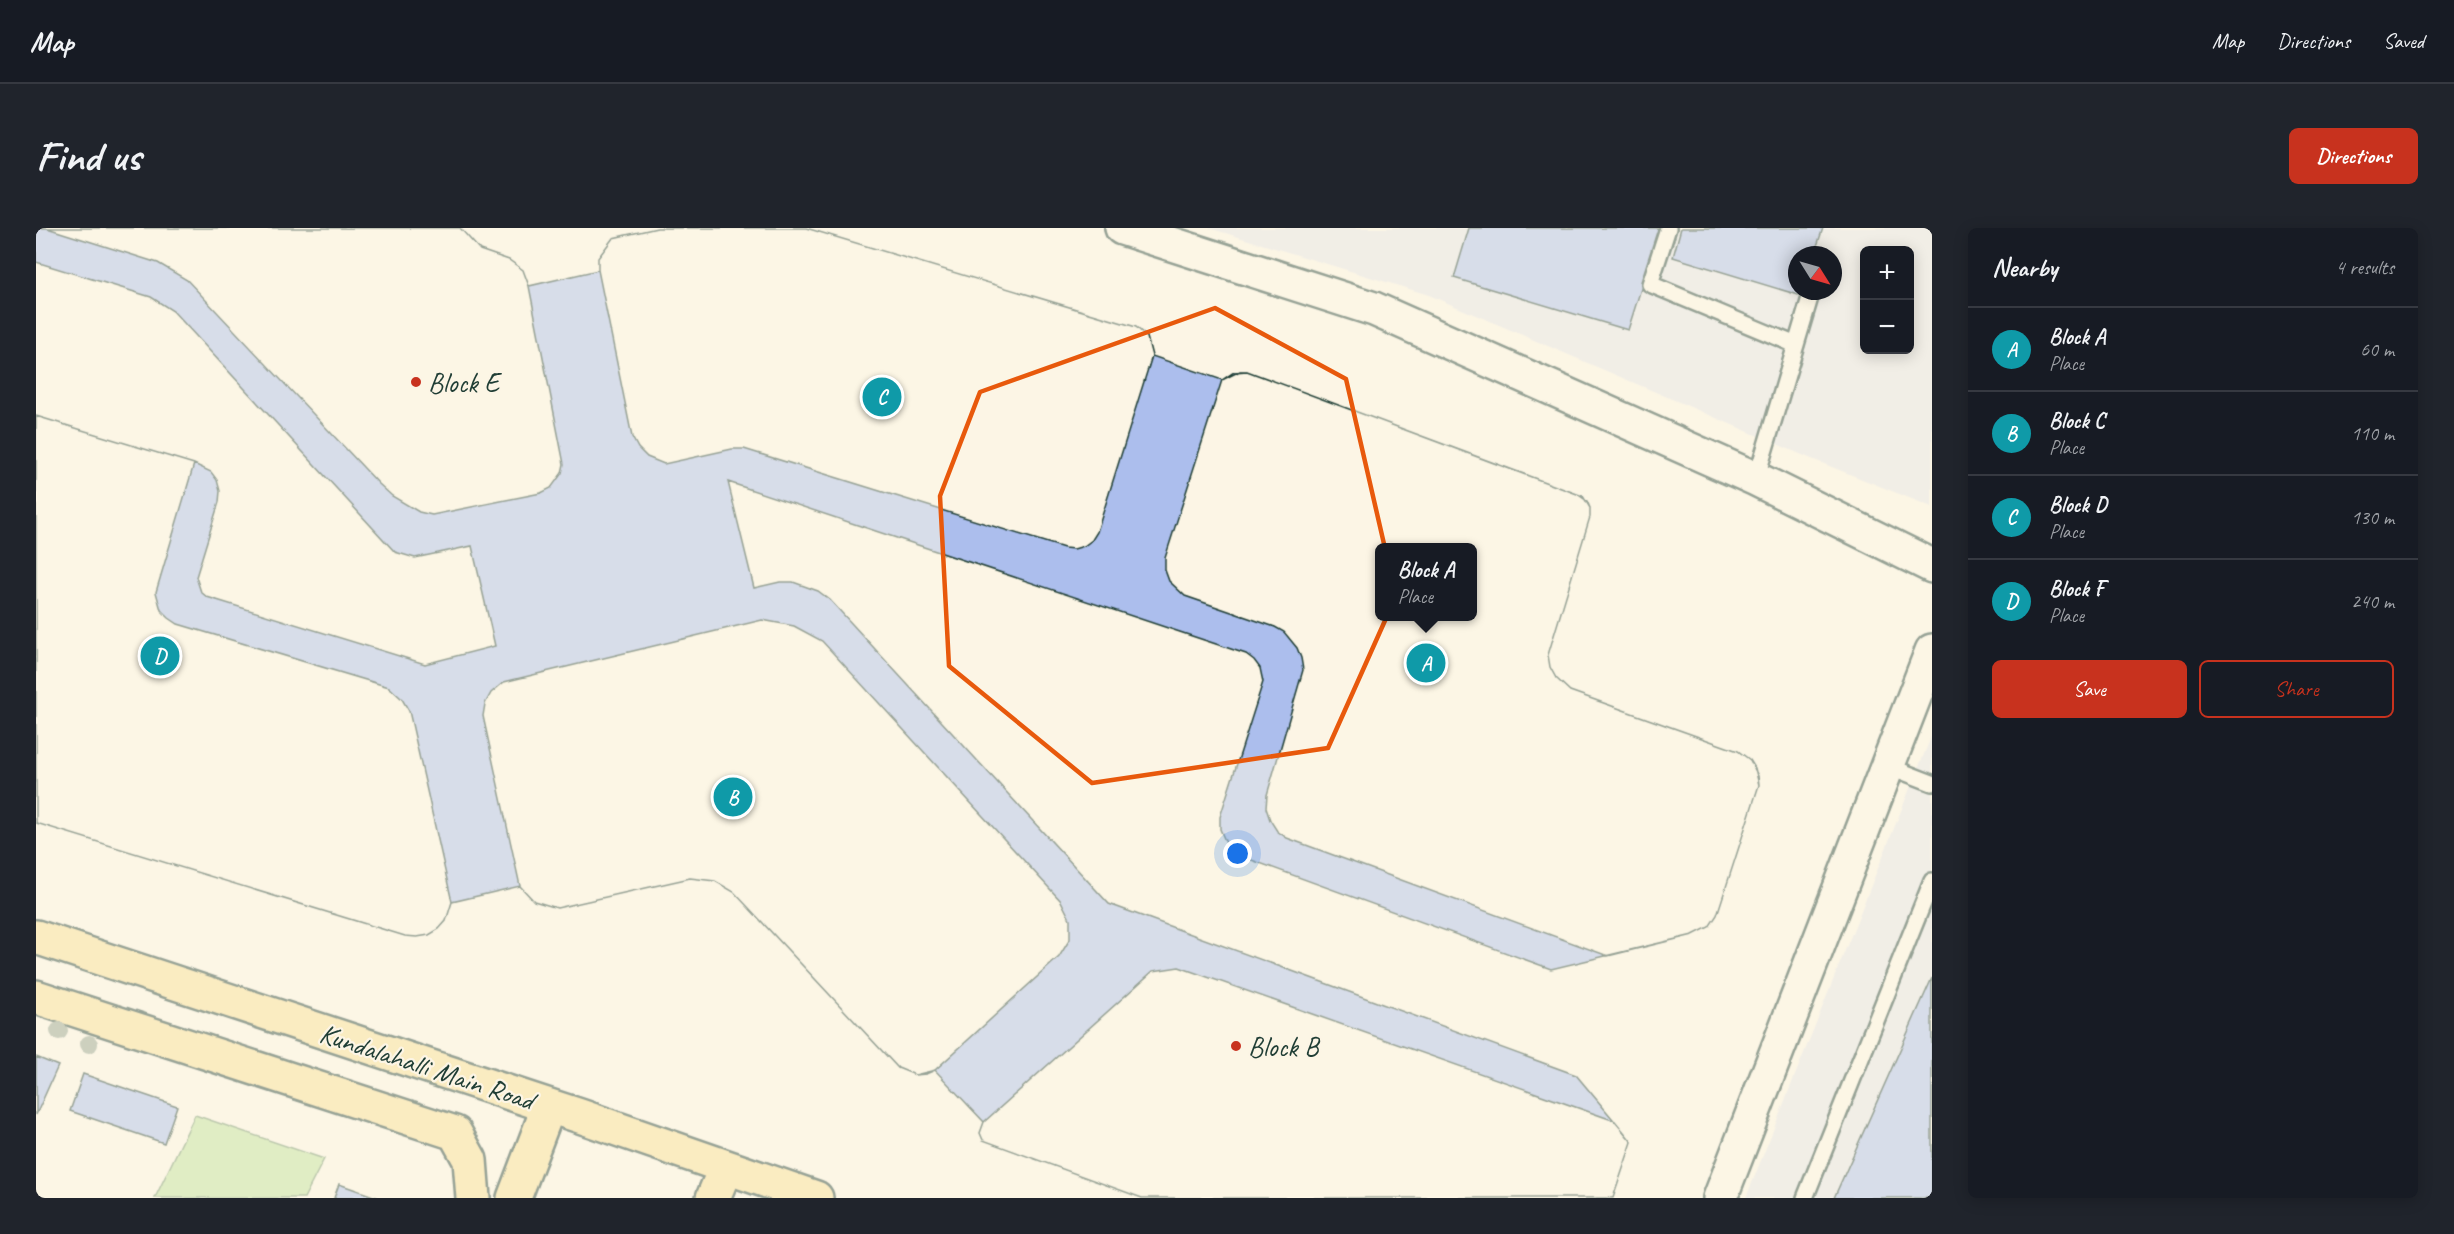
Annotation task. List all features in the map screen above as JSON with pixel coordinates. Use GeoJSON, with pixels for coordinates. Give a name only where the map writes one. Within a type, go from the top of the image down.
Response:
{"type":"FeatureCollection","features":[{"type":"Feature","properties":{"kind":"main road","name":"Kundalahalli Main Road"},"geometry":{"type":"LineString","coordinates":[[36,937],[549,1106],[816,1198]]}},
{"type":"Feature","properties":{"kind":"main road","name":"Kundalahalli Main Road"},"geometry":{"type":"LineString","coordinates":[[36,998],[455,1133],[470,1160],[473,1198]]}},
{"type":"Feature","properties":{"kind":"main road"},"geometry":{"type":"LineString","coordinates":[[514,1198],[549,1106]]}},
{"type":"Feature","properties":{"kind":"main road"},"geometry":{"type":"LineString","coordinates":[[713,1198],[726,1167]]}},
{"type":"Feature","properties":{"kind":"street"},"geometry":{"type":"LineString","coordinates":[[1122,228],[1374,309],[1756,479],[1932,566]]}},
{"type":"Feature","properties":{"kind":"street"},"geometry":{"type":"LineString","coordinates":[[1720,1198],[1932,651]]}},
{"type":"Feature","properties":{"kind":"lane"},"geometry":{"type":"LineString","coordinates":[[1668,228],[1650,284],[1796,345]]}},
{"type":"Feature","properties":{"kind":"lane"},"geometry":{"type":"LineString","coordinates":[[1756,479],[1809,300]]}},
{"type":"Feature","properties":{"kind":"lane"},"geometry":{"type":"LineString","coordinates":[[1888,766],[1932,783]]}},
{"type":"Feature","properties":{"kind":"lane"},"geometry":{"type":"LineString","coordinates":[[1805,1198],[1932,881]]}},
{"type":"Feature","properties":{"kind":"highlighted area"},"geometry":{"type":"Polygon","coordinates":[[[1215,308],[1346,379],[1396,596],[1328,748],[1092,783],[949,666],[940,496],[980,392],[1215,308]]]}},
{"type":"Feature","properties":{"kind":"shaded area"},"geometry":{"type":"Polygon","coordinates":[[[1209,228],[1932,228],[1932,507],[1812,459],[1429,295],[1209,228]]]}},
{"type":"Feature","properties":{"kind":"shaded area"},"geometry":{"type":"Polygon","coordinates":[[[1932,735],[1932,1198],[1746,1198],[1915,776],[1932,735]]]}},
{"type":"Feature","properties":{"kind":"green space"},"geometry":{"type":"Polygon","coordinates":[[[195,1115],[324,1159],[304,1198],[155,1198],[195,1115]]]}},
{"type":"Feature","properties":{"kind":"building"},"geometry":{"type":"Polygon","coordinates":[[[36,228],[460,228],[480,250],[509,260],[523,270],[529,286],[598,270],[598,258],[613,238],[657,228],[806,228],[1136,327],[1147,337],[1152,356],[1222,380],[1234,372],[1247,371],[1583,496],[1590,508],[1590,517],[1548,655],[1550,667],[1556,678],[1570,691],[1738,751],[1750,760],[1755,768],[1759,785],[1717,915],[1709,927],[1693,935],[1551,969],[1235,854],[1228,848],[1220,829],[1220,817],[1263,682],[1260,668],[1246,654],[728,482],[754,588],[780,582],[793,582],[818,591],[830,600],[1109,904],[1576,1075],[1632,1142],[1613,1198],[1142,1198],[983,1140],[980,1133],[984,1122],[935,1070],[915,1075],[898,1068],[734,892],[715,881],[690,878],[557,908],[534,901],[520,886],[452,902],[446,921],[439,929],[429,935],[405,936],[36,823],[36,416],[194,464],[211,472],[217,480],[220,491],[219,502],[196,577],[201,592],[207,597],[425,664],[495,646],[472,546],[415,558],[395,552],[173,311],[151,297],[36,262],[36,228]]]}},
{"type":"Feature","properties":{"kind":"building","name":"Block E"},"geometry":{"type":"Polygon","coordinates":[[[47,228],[460,228],[480,250],[509,260],[523,270],[529,286],[564,464],[562,473],[551,488],[541,493],[432,515],[419,512],[392,496],[379,484],[187,280],[158,263],[47,228]]]}},
{"type":"Feature","properties":{"kind":"building"},"geometry":{"type":"Polygon","coordinates":[[[657,228],[806,228],[1136,327],[1147,337],[1152,356],[1097,532],[1092,540],[1074,549],[1064,548],[744,449],[732,449],[664,464],[647,457],[632,437],[598,270],[598,258],[613,238],[657,228]]]}},
{"type":"Feature","properties":{"kind":"building"},"geometry":{"type":"Polygon","coordinates":[[[1469,228],[1660,228],[1628,330],[1454,278],[1469,228]]]}},
{"type":"Feature","properties":{"kind":"building"},"geometry":{"type":"Polygon","coordinates":[[[1681,228],[1823,228],[1817,246],[1788,246],[1788,292],[1673,257],[1681,228]]]}},
{"type":"Feature","properties":{"kind":"building"},"geometry":{"type":"Polygon","coordinates":[[[1240,371],[1247,371],[1577,494],[1587,501],[1590,517],[1548,655],[1550,667],[1556,678],[1570,691],[1738,751],[1750,760],[1758,776],[1759,785],[1717,915],[1709,927],[1693,935],[1608,956],[1287,838],[1277,831],[1266,808],[1267,795],[1303,670],[1297,648],[1284,632],[1275,627],[1185,596],[1169,581],[1165,570],[1165,558],[1222,380],[1240,371]]]}},
{"type":"Feature","properties":{"kind":"building"},"geometry":{"type":"Polygon","coordinates":[[[36,416],[194,464],[156,592],[161,610],[169,618],[178,624],[389,687],[402,699],[409,711],[452,902],[446,921],[439,929],[429,935],[405,936],[36,823],[36,416]]]}},
{"type":"Feature","properties":{"kind":"building"},"geometry":{"type":"Polygon","coordinates":[[[762,620],[794,626],[822,641],[1061,901],[1070,919],[1070,939],[1059,957],[935,1070],[926,1074],[915,1075],[898,1068],[734,892],[715,881],[690,878],[557,908],[534,901],[520,886],[483,716],[485,704],[491,693],[504,682],[762,620]]]}},
{"type":"Feature","properties":{"kind":"building","name":"Block B"},"geometry":{"type":"Polygon","coordinates":[[[1179,967],[1615,1121],[1632,1142],[1613,1198],[1142,1198],[983,1140],[980,1133],[984,1122],[1153,971],[1179,967]]]}},
{"type":"Feature","properties":{"kind":"building"},"geometry":{"type":"Polygon","coordinates":[[[1932,978],[1932,1198],[1834,1198],[1932,978]]]}},
{"type":"Feature","properties":{"kind":"building"},"geometry":{"type":"Polygon","coordinates":[[[36,1057],[58,1066],[36,1115],[36,1057]]]}},
{"type":"Feature","properties":{"kind":"building"},"geometry":{"type":"Polygon","coordinates":[[[83,1074],[177,1106],[164,1143],[70,1111],[83,1074]]]}},
{"type":"Feature","properties":{"kind":"building"},"geometry":{"type":"Polygon","coordinates":[[[339,1184],[379,1198],[334,1198],[339,1184]]]}},
{"type":"Feature","properties":{"kind":"place","name":"Block E"},"geometry":{"type":"Point","coordinates":[416,382]}},
{"type":"Feature","properties":{"kind":"place","name":"Block D"},"geometry":{"type":"Point","coordinates":[882,397]}},
{"type":"Feature","properties":{"kind":"place","name":"Block F"},"geometry":{"type":"Point","coordinates":[160,656]}},
{"type":"Feature","properties":{"kind":"place","name":"Block A"},"geometry":{"type":"Point","coordinates":[1426,663]}},
{"type":"Feature","properties":{"kind":"place","name":"Block C"},"geometry":{"type":"Point","coordinates":[733,797]}},
{"type":"Feature","properties":{"kind":"place","name":"Block B"},"geometry":{"type":"Point","coordinates":[1236,1046]}}]}
